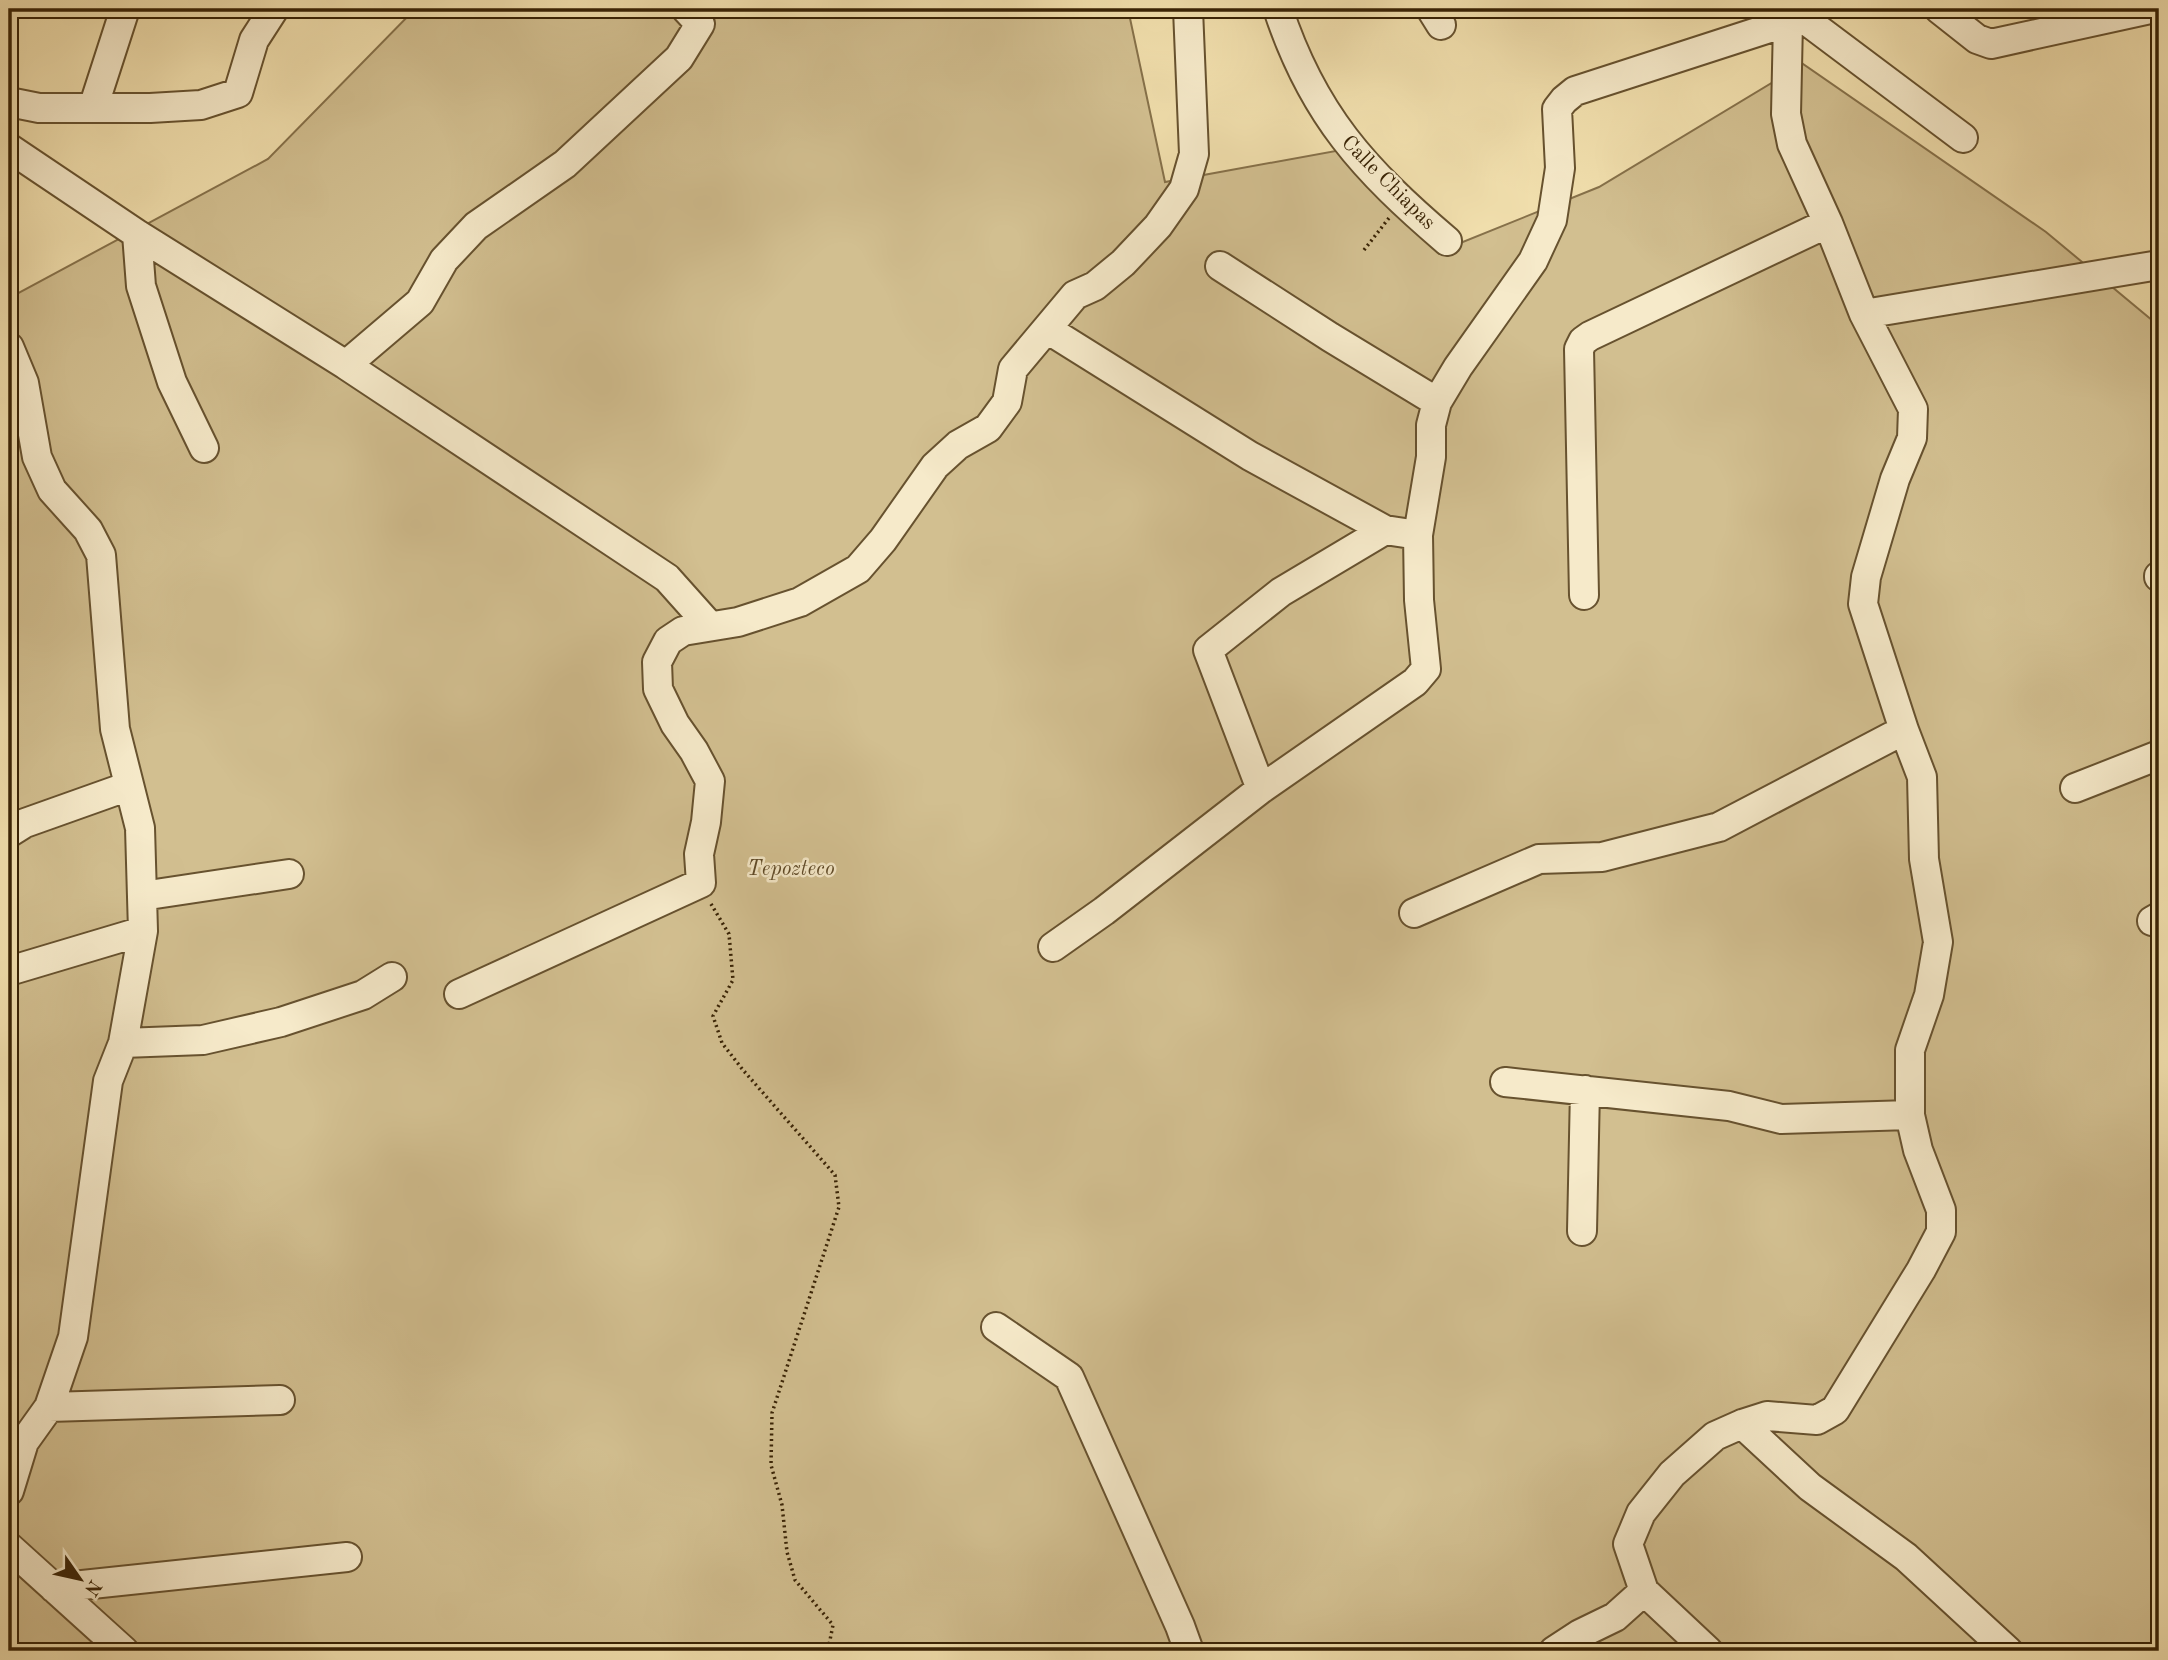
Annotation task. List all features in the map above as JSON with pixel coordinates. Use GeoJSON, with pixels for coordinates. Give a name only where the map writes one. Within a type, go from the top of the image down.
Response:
{"type":"FeatureCollection","features":[{"type":"Feature","properties":{"kind":"street"},"geometry":{"type":"LineString","coordinates":[[93,108],[125,9]]}},
{"type":"Feature","properties":{"kind":"street"},"geometry":{"type":"LineString","coordinates":[[9,102],[39,108],[201,105],[238,93],[254,40],[274,9]]}},
{"type":"Feature","properties":{"kind":"street"},"geometry":{"type":"LineString","coordinates":[[346,365],[420,302],[444,260],[476,226],[565,164],[680,58],[700,24],[687,9]]}},
{"type":"Feature","properties":{"kind":"street"},"geometry":{"type":"LineString","coordinates":[[459,994],[701,883],[699,854],[706,822],[710,781],[675,724],[658,689],[657,662],[668,641],[683,631],[738,622],[800,602],[858,569],[883,540],[936,466],[958,445],[988,428],[1007,402],[1013,369],[1075,295],[1095,286],[1123,263],[1158,226],[1184,189],[1194,154],[1188,9]]}},
{"type":"Feature","properties":{"kind":"street","name":"Calle Chiapas"},"geometry":{"type":"LineString","coordinates":[[1278,9],[1304,75],[1335,128],[1365,166],[1447,241]]}},
{"type":"Feature","properties":{"kind":"street"},"geometry":{"type":"LineString","coordinates":[[1939,9],[1977,39],[1991,44],[2150,9]]}},
{"type":"Feature","properties":{"kind":"street"},"geometry":{"type":"LineString","coordinates":[[1788,13],[1964,138]]}},
{"type":"Feature","properties":{"kind":"street"},"geometry":{"type":"LineString","coordinates":[[1708,1651],[1644,1591],[1628,1544],[1641,1513],[1672,1474],[1715,1436],[1767,1416],[1817,1420],[1835,1410],[1921,1270],[1941,1232],[1941,1210],[1918,1150],[1910,1115],[1910,1049],[1929,995],[1938,942],[1924,859],[1922,776],[1904,730],[1863,604],[1866,577],[1895,479],[1912,438],[1913,409],[1864,314],[1828,223],[1791,144],[1786,114],[1788,13]]}},
{"type":"Feature","properties":{"kind":"street"},"geometry":{"type":"LineString","coordinates":[[1053,947],[1104,911],[1261,789],[1415,682],[1426,669],[1419,600],[1418,535],[1430,457],[1431,425],[1437,402],[1458,367],[1533,261],[1552,220],[1560,168],[1557,109],[1564,100],[1575,92],[1788,13]]}},
{"type":"Feature","properties":{"kind":"street"},"geometry":{"type":"LineString","coordinates":[[9,148],[138,234],[346,365],[667,578],[709,625]]}},
{"type":"Feature","properties":{"kind":"street"},"geometry":{"type":"LineString","coordinates":[[1584,595],[1580,349],[1583,341],[1828,223]]}},
{"type":"Feature","properties":{"kind":"street"},"geometry":{"type":"LineString","coordinates":[[138,234],[141,286],[172,382],[204,449]]}},
{"type":"Feature","properties":{"kind":"street"},"geometry":{"type":"LineString","coordinates":[[1864,314],[2159,265]]}},
{"type":"Feature","properties":{"kind":"street"},"geometry":{"type":"LineString","coordinates":[[1220,266],[1437,402]]}},
{"type":"Feature","properties":{"kind":"street"},"geometry":{"type":"LineString","coordinates":[[1047,329],[1250,456],[1385,530],[1418,535]]}},
{"type":"Feature","properties":{"kind":"street"},"geometry":{"type":"LineString","coordinates":[[9,347],[24,383],[37,457],[52,490],[88,530],[102,555],[115,729],[139,828],[143,931],[122,1043],[108,1081],[73,1337],[49,1407],[24,1441],[9,1491]]}},
{"type":"Feature","properties":{"kind":"street"},"geometry":{"type":"LineString","coordinates":[[1261,789],[1208,650],[1281,592],[1385,530]]}},
{"type":"Feature","properties":{"kind":"street"},"geometry":{"type":"LineString","coordinates":[[1413,913],[1539,859],[1602,857],[1720,827],[1904,730]]}},
{"type":"Feature","properties":{"kind":"street"},"geometry":{"type":"LineString","coordinates":[[2075,788],[2159,755]]}},
{"type":"Feature","properties":{"kind":"street"},"geometry":{"type":"LineString","coordinates":[[9,832],[25,823],[129,786]]}},
{"type":"Feature","properties":{"kind":"street"},"geometry":{"type":"LineString","coordinates":[[142,896],[289,874]]}},
{"type":"Feature","properties":{"kind":"street"},"geometry":{"type":"LineString","coordinates":[[9,971],[143,931]]}},
{"type":"Feature","properties":{"kind":"street"},"geometry":{"type":"LineString","coordinates":[[122,1043],[203,1040],[281,1022],[363,995],[393,977]]}},
{"type":"Feature","properties":{"kind":"street"},"geometry":{"type":"LineString","coordinates":[[1505,1082],[1729,1106],[1781,1119],[1910,1115]]}},
{"type":"Feature","properties":{"kind":"street"},"geometry":{"type":"LineString","coordinates":[[1582,1231],[1585,1090]]}},
{"type":"Feature","properties":{"kind":"street"},"geometry":{"type":"LineString","coordinates":[[996,1327],[1069,1377],[1189,1651]]}},
{"type":"Feature","properties":{"kind":"street"},"geometry":{"type":"LineString","coordinates":[[49,1407],[280,1400]]}},
{"type":"Feature","properties":{"kind":"street"},"geometry":{"type":"LineString","coordinates":[[1742,1424],[1810,1487],[1906,1558],[2008,1651]]}},
{"type":"Feature","properties":{"kind":"street"},"geometry":{"type":"LineString","coordinates":[[9,1547],[124,1651]]}},
{"type":"Feature","properties":{"kind":"street"},"geometry":{"type":"LineString","coordinates":[[54,1588],[347,1557]]}},
{"type":"Feature","properties":{"kind":"street"},"geometry":{"type":"LineString","coordinates":[[1554,1651],[1580,1634],[1615,1617],[1644,1591]]}},
{"type":"Feature","properties":{"kind":"path"},"geometry":{"type":"LineString","coordinates":[[1364,250],[1402,202]]}},
{"type":"Feature","properties":{"kind":"path"},"geometry":{"type":"LineString","coordinates":[[701,883],[729,934],[733,979],[713,1016],[722,1043],[835,1175],[839,1207],[772,1413],[771,1465],[782,1505],[787,1552],[795,1580],[832,1625],[828,1650]]}},
{"type":"Feature","properties":{"kind":"green space","name":"Tepozteco"},"geometry":{"type":"Polygon","coordinates":[[[415,9],[1128,9],[1165,182],[1341,150],[1438,252],[1599,187],[1803,64],[2046,232],[2159,326],[2159,1651],[9,1651],[9,298],[268,159],[415,9]]]}}]}
